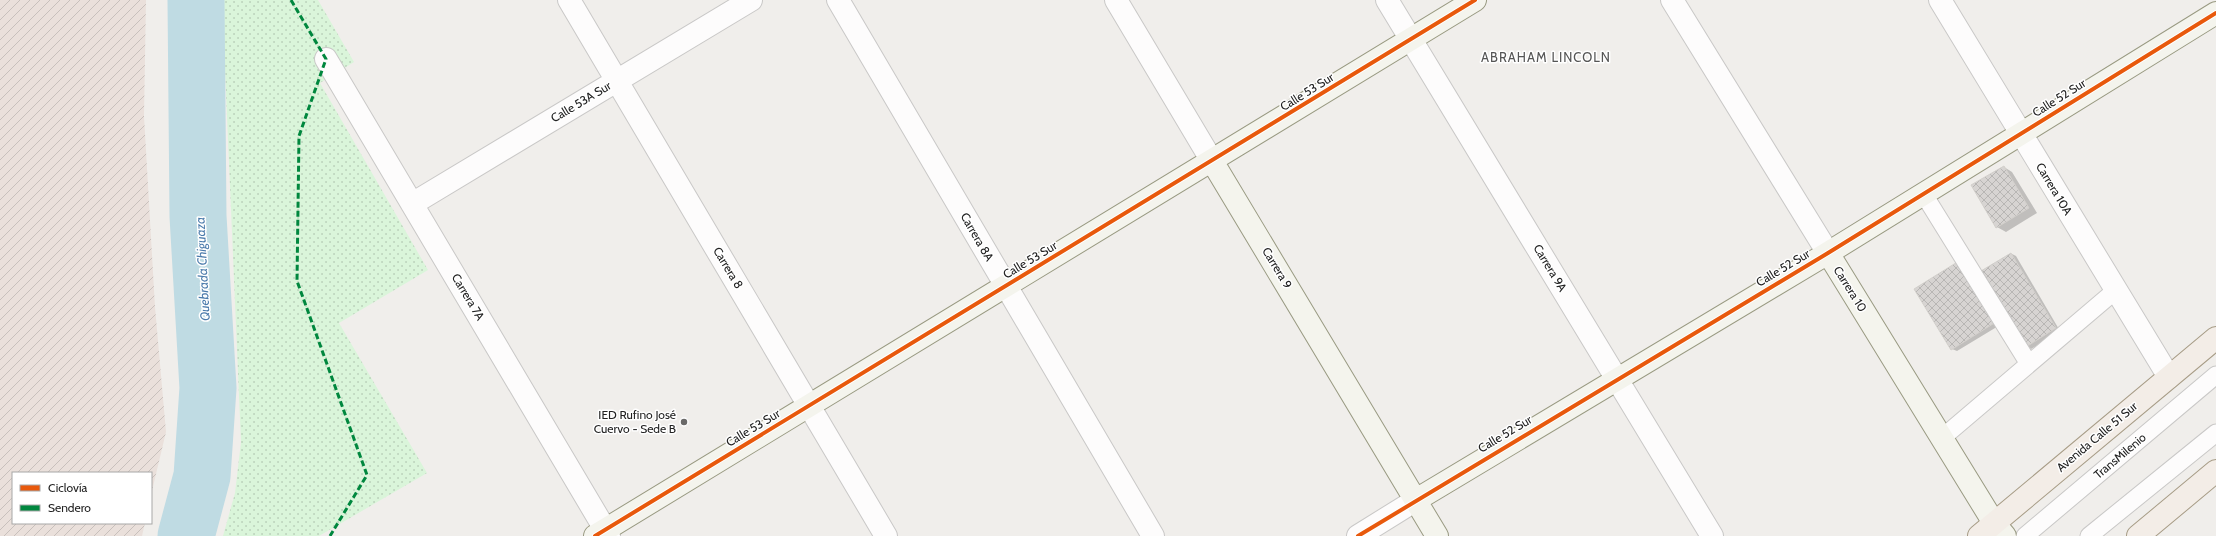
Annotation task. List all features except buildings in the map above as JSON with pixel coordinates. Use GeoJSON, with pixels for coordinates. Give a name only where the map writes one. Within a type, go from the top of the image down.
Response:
{"type":"FeatureCollection","features":[{"type":"Feature","properties":{"kind":"main road","name":"Avenida Calle 51 Sur"},"geometry":{"type":"LineString","coordinates":[[1993,532],[2168,377],[2216,338]]}},
{"type":"Feature","properties":{"kind":"main road"},"geometry":{"type":"LineString","coordinates":[[2138,536],[2216,471]]}},
{"type":"Feature","properties":{"kind":"street","name":"Carrera 8"},"geometry":{"type":"LineString","coordinates":[[569,0],[886,536]]}},
{"type":"Feature","properties":{"kind":"street","name":"Calle 53A Sur"},"geometry":{"type":"LineString","coordinates":[[412,204],[751,0]]}},
{"type":"Feature","properties":{"kind":"street","name":"Carrera 8A"},"geometry":{"type":"LineString","coordinates":[[838,0],[1153,536]]}},
{"type":"Feature","properties":{"kind":"street","name":"Carrera 9"},"geometry":{"type":"LineString","coordinates":[[1116,0],[1437,536]]}},
{"type":"Feature","properties":{"kind":"street","name":"Carrera 9A"},"geometry":{"type":"LineString","coordinates":[[1387,0],[1712,536]]}},
{"type":"Feature","properties":{"kind":"street","name":"Calle 53 Sur"},"geometry":{"type":"LineString","coordinates":[[603,534],[809,406],[1475,0]]}},
{"type":"Feature","properties":{"kind":"street","name":"Carrera 10"},"geometry":{"type":"LineString","coordinates":[[1672,0],[1942,438],[1993,532]]}},
{"type":"Feature","properties":{"kind":"street","name":"Carrera 10A"},"geometry":{"type":"LineString","coordinates":[[1940,0],[2168,377]]}},
{"type":"Feature","properties":{"kind":"street","name":"Calle 52 Sur"},"geometry":{"type":"LineString","coordinates":[[1358,536],[1828,253],[2216,13]]}},
{"type":"Feature","properties":{"kind":"street","name":"Carrera 7A"},"geometry":{"type":"LineString","coordinates":[[326,59],[412,204],[603,534]]}},
{"type":"Feature","properties":{"kind":"lane"},"geometry":{"type":"LineString","coordinates":[[1923,193],[2029,364]]}},
{"type":"Feature","properties":{"kind":"lane"},"geometry":{"type":"LineString","coordinates":[[1942,438],[2116,290]]}},
{"type":"Feature","properties":{"kind":"lane","name":"TransMilenio"},"geometry":{"type":"LineString","coordinates":[[2025,536],[2216,375]]}},
{"type":"Feature","properties":{"kind":"lane"},"geometry":{"type":"LineString","coordinates":[[2090,536],[2216,433]]}},
{"type":"Feature","properties":{"kind":"shaded area"},"geometry":{"type":"Polygon","coordinates":[[[0,0],[146,0],[144,116],[155,307],[166,432],[152,491],[152,472],[12,472],[12,524],[145,524],[142,536],[0,536],[0,0]]]}},
{"type":"Feature","properties":{"kind":"green space"},"geometry":{"type":"Polygon","coordinates":[[[222,0],[318,0],[354,62],[320,83],[428,270],[339,323],[427,473],[319,536],[223,536],[235,493],[241,442],[222,0]]]}},
{"type":"Feature","properties":{"kind":"waterway","name":"Quebrada Chiguaza"},"geometry":{"type":"LineString","coordinates":[[186,536],[202,476],[208,388],[198,216],[196,0]]}},
{"type":"Feature","properties":{"kind":"marked path"},"geometry":{"type":"LineString","coordinates":[[291,0],[326,59],[299,136],[297,281],[367,475],[330,536]]}},
{"type":"Feature","properties":{"kind":"cycle path"},"geometry":{"type":"LineString","coordinates":[[595,536],[1475,0]]}},
{"type":"Feature","properties":{"kind":"cycle path"},"geometry":{"type":"LineString","coordinates":[[1358,536],[1828,253],[2216,13]]}},
{"type":"Feature","properties":{"kind":"place","name":"IED Rufino José Cuervo - Sede B"},"geometry":{"type":"Point","coordinates":[684,422]}},
{"type":"Feature","properties":{"kind":"district","name":"ABRAHAM LINCOLN"},"geometry":{"type":"Point","coordinates":[1546,57]}}]}
